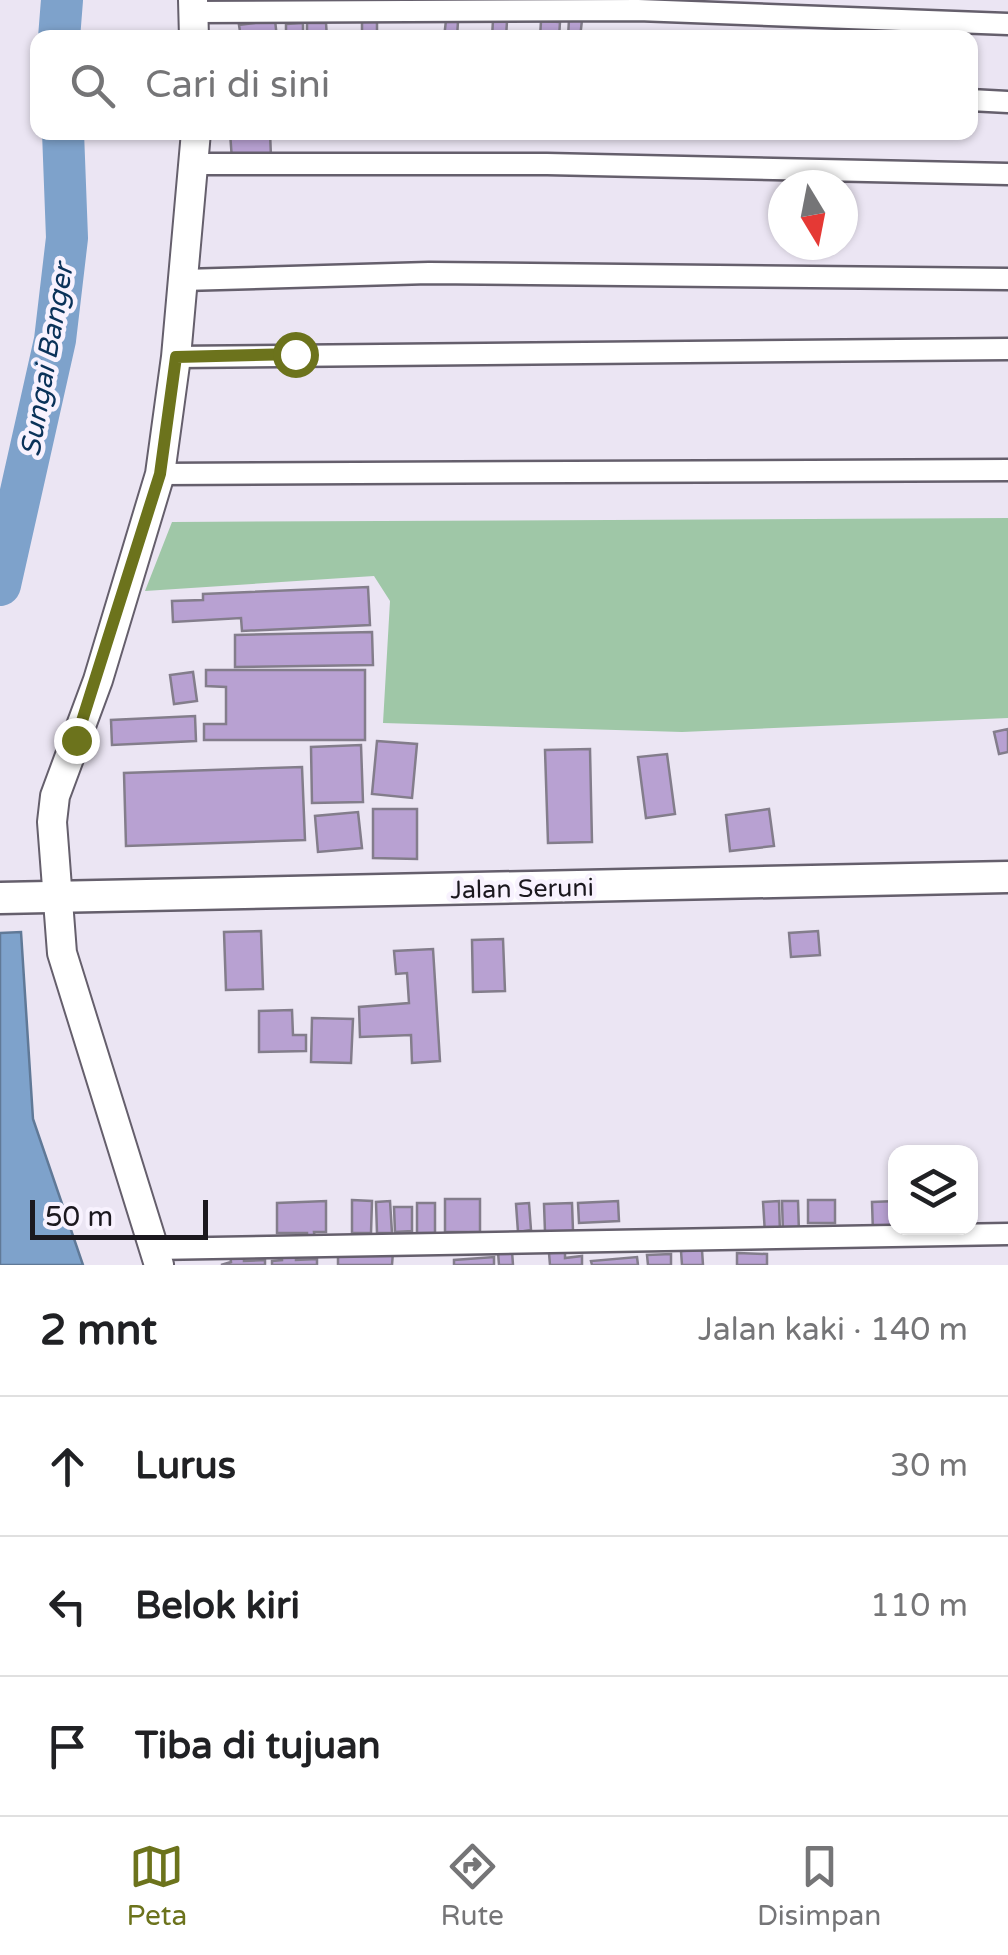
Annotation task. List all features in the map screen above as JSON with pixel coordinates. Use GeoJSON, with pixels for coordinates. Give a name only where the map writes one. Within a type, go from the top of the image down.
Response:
{"type":"FeatureCollection","features":[{"type":"Feature","properties":{"kind":"main road","name":"Jalan Seruni"},"geometry":{"type":"LineString","coordinates":[[0,898],[1008,877]]}},
{"type":"Feature","properties":{"kind":"street"},"geometry":{"type":"LineString","coordinates":[[194,16],[638,10],[1008,24]]}},
{"type":"Feature","properties":{"kind":"street"},"geometry":{"type":"LineString","coordinates":[[978,100],[1008,102]]}},
{"type":"Feature","properties":{"kind":"street"},"geometry":{"type":"LineString","coordinates":[[196,140],[176,357],[160,474],[98,680],[55,796],[48,898],[157,1257],[1008,1234]]}},
{"type":"Feature","properties":{"kind":"street"},"geometry":{"type":"LineString","coordinates":[[196,164],[546,164],[1008,174]]}},
{"type":"Feature","properties":{"kind":"street"},"geometry":{"type":"LineString","coordinates":[[184,280],[429,272],[1008,279]]}},
{"type":"Feature","properties":{"kind":"street"},"geometry":{"type":"LineString","coordinates":[[176,357],[1008,349]]}},
{"type":"Feature","properties":{"kind":"street"},"geometry":{"type":"LineString","coordinates":[[160,474],[1008,470]]}},
{"type":"Feature","properties":{"kind":"green space"},"geometry":{"type":"Polygon","coordinates":[[[1008,518],[1008,718],[682,732],[383,723],[390,601],[374,576],[145,591],[172,522],[1008,518]]]}},
{"type":"Feature","properties":{"kind":"water"},"geometry":{"type":"Polygon","coordinates":[[[21,932],[33,1119],[83,1265],[0,1265],[0,933],[21,932]]]}},
{"type":"Feature","properties":{"kind":"building"},"geometry":{"type":"Polygon","coordinates":[[[362,17],[377,18],[377,30],[362,30],[362,17]]]}},
{"type":"Feature","properties":{"kind":"building"},"geometry":{"type":"Polygon","coordinates":[[[569,19],[582,20],[581,30],[568,30],[569,19]]]}},
{"type":"Feature","properties":{"kind":"building"},"geometry":{"type":"Polygon","coordinates":[[[275,20],[276,30],[240,30],[239,25],[275,20]]]}},
{"type":"Feature","properties":{"kind":"building"},"geometry":{"type":"Polygon","coordinates":[[[446,20],[458,21],[457,30],[445,30],[446,20]]]}},
{"type":"Feature","properties":{"kind":"building"},"geometry":{"type":"Polygon","coordinates":[[[493,20],[507,21],[506,30],[492,30],[493,20]]]}},
{"type":"Feature","properties":{"kind":"building"},"geometry":{"type":"Polygon","coordinates":[[[541,21],[560,22],[560,30],[540,30],[541,21]]]}},
{"type":"Feature","properties":{"kind":"building"},"geometry":{"type":"Polygon","coordinates":[[[303,23],[303,30],[286,30],[286,24],[303,23]]]}},
{"type":"Feature","properties":{"kind":"building"},"geometry":{"type":"Polygon","coordinates":[[[307,23],[326,23],[326,30],[307,30],[307,23]]]}},
{"type":"Feature","properties":{"kind":"building"},"geometry":{"type":"Polygon","coordinates":[[[231,140],[270,140],[271,157],[232,160],[231,140]]]}},
{"type":"Feature","properties":{"kind":"building"},"geometry":{"type":"Polygon","coordinates":[[[368,587],[370,625],[242,631],[241,618],[173,622],[172,601],[203,600],[203,594],[368,587]]]}},
{"type":"Feature","properties":{"kind":"building"},"geometry":{"type":"Polygon","coordinates":[[[372,632],[373,665],[235,667],[235,635],[372,632]]]}},
{"type":"Feature","properties":{"kind":"building"},"geometry":{"type":"Polygon","coordinates":[[[206,670],[365,670],[365,740],[204,740],[204,724],[226,724],[226,687],[206,686],[206,670]]]}},
{"type":"Feature","properties":{"kind":"building"},"geometry":{"type":"Polygon","coordinates":[[[193,672],[197,701],[174,704],[170,675],[193,672]]]}},
{"type":"Feature","properties":{"kind":"building"},"geometry":{"type":"Polygon","coordinates":[[[195,716],[196,741],[112,745],[111,720],[195,716]]]}},
{"type":"Feature","properties":{"kind":"building"},"geometry":{"type":"Polygon","coordinates":[[[1008,729],[1008,752],[999,754],[994,732],[1008,729]]]}},
{"type":"Feature","properties":{"kind":"building"},"geometry":{"type":"Polygon","coordinates":[[[377,741],[417,744],[412,798],[372,794],[377,741]]]}},
{"type":"Feature","properties":{"kind":"building"},"geometry":{"type":"Polygon","coordinates":[[[361,745],[363,802],[312,803],[311,747],[361,745]]]}},
{"type":"Feature","properties":{"kind":"building"},"geometry":{"type":"Polygon","coordinates":[[[590,749],[592,842],[548,843],[545,750],[590,749]]]}},
{"type":"Feature","properties":{"kind":"building"},"geometry":{"type":"Polygon","coordinates":[[[667,754],[675,814],[646,818],[638,757],[667,754]]]}},
{"type":"Feature","properties":{"kind":"building"},"geometry":{"type":"Polygon","coordinates":[[[302,767],[305,840],[126,846],[124,773],[302,767]]]}},
{"type":"Feature","properties":{"kind":"building"},"geometry":{"type":"Polygon","coordinates":[[[373,809],[417,809],[417,859],[373,858],[373,809]]]}},
{"type":"Feature","properties":{"kind":"building"},"geometry":{"type":"Polygon","coordinates":[[[769,809],[774,846],[730,851],[726,815],[769,809]]]}},
{"type":"Feature","properties":{"kind":"building"},"geometry":{"type":"Polygon","coordinates":[[[358,812],[362,848],[318,852],[315,816],[358,812]]]}},
{"type":"Feature","properties":{"kind":"building"},"geometry":{"type":"Polygon","coordinates":[[[261,931],[263,989],[226,990],[224,932],[261,931]]]}},
{"type":"Feature","properties":{"kind":"building"},"geometry":{"type":"Polygon","coordinates":[[[818,931],[820,955],[791,957],[789,933],[818,931]]]}},
{"type":"Feature","properties":{"kind":"building"},"geometry":{"type":"Polygon","coordinates":[[[503,939],[505,991],[473,992],[472,940],[503,939]]]}},
{"type":"Feature","properties":{"kind":"building"},"geometry":{"type":"Polygon","coordinates":[[[433,949],[440,1061],[412,1063],[411,1035],[360,1037],[359,1007],[409,1003],[407,973],[396,974],[394,951],[433,949]]]}},
{"type":"Feature","properties":{"kind":"building"},"geometry":{"type":"Polygon","coordinates":[[[292,1010],[293,1035],[306,1035],[306,1051],[259,1052],[259,1011],[292,1010]]]}},
{"type":"Feature","properties":{"kind":"building"},"geometry":{"type":"Polygon","coordinates":[[[312,1018],[353,1019],[351,1063],[311,1062],[312,1018]]]}},
{"type":"Feature","properties":{"kind":"building"},"geometry":{"type":"Polygon","coordinates":[[[445,1199],[480,1199],[480,1232],[445,1232],[445,1199]]]}},
{"type":"Feature","properties":{"kind":"building"},"geometry":{"type":"Polygon","coordinates":[[[352,1200],[372,1201],[371,1233],[352,1233],[352,1200]]]}},
{"type":"Feature","properties":{"kind":"building"},"geometry":{"type":"Polygon","coordinates":[[[808,1200],[835,1200],[835,1223],[808,1223],[808,1200]]]}},
{"type":"Feature","properties":{"kind":"building"},"geometry":{"type":"Polygon","coordinates":[[[326,1201],[326,1232],[314,1232],[315,1241],[307,1241],[307,1233],[277,1233],[277,1203],[326,1201]]]}},
{"type":"Feature","properties":{"kind":"building"},"geometry":{"type":"Polygon","coordinates":[[[390,1201],[392,1233],[377,1233],[376,1202],[390,1201]]]}},
{"type":"Feature","properties":{"kind":"building"},"geometry":{"type":"Polygon","coordinates":[[[618,1201],[619,1221],[579,1223],[578,1203],[618,1201]]]}},
{"type":"Feature","properties":{"kind":"building"},"geometry":{"type":"Polygon","coordinates":[[[779,1201],[780,1233],[765,1234],[763,1202],[779,1201]]]}},
{"type":"Feature","properties":{"kind":"building"},"geometry":{"type":"Polygon","coordinates":[[[782,1201],[798,1201],[799,1233],[783,1233],[782,1201]]]}},
{"type":"Feature","properties":{"kind":"building"},"geometry":{"type":"Polygon","coordinates":[[[888,1201],[888,1230],[873,1233],[872,1202],[888,1201]]]}},
{"type":"Feature","properties":{"kind":"building"},"geometry":{"type":"Polygon","coordinates":[[[417,1203],[435,1203],[435,1233],[417,1233],[417,1203]]]}},
{"type":"Feature","properties":{"kind":"building"},"geometry":{"type":"Polygon","coordinates":[[[529,1203],[531,1230],[518,1232],[516,1204],[529,1203]]]}},
{"type":"Feature","properties":{"kind":"building"},"geometry":{"type":"Polygon","coordinates":[[[572,1203],[573,1231],[545,1232],[544,1204],[572,1203]]]}},
{"type":"Feature","properties":{"kind":"building"},"geometry":{"type":"Polygon","coordinates":[[[394,1207],[412,1207],[412,1231],[395,1232],[394,1207]]]}},
{"type":"Feature","properties":{"kind":"building"},"geometry":{"type":"Polygon","coordinates":[[[702,1250],[703,1265],[682,1265],[681,1251],[702,1250]]]}},
{"type":"Feature","properties":{"kind":"building"},"geometry":{"type":"Polygon","coordinates":[[[338,1251],[393,1252],[392,1265],[338,1265],[338,1251]]]}},
{"type":"Feature","properties":{"kind":"building"},"geometry":{"type":"Polygon","coordinates":[[[512,1251],[513,1265],[499,1265],[498,1252],[512,1251]]]}},
{"type":"Feature","properties":{"kind":"building"},"geometry":{"type":"Polygon","coordinates":[[[296,1252],[296,1260],[317,1259],[317,1265],[272,1265],[272,1261],[282,1260],[282,1253],[296,1252]]]}},
{"type":"Feature","properties":{"kind":"building"},"geometry":{"type":"Polygon","coordinates":[[[565,1252],[565,1258],[582,1256],[582,1265],[550,1265],[549,1253],[565,1252]]]}},
{"type":"Feature","properties":{"kind":"building"},"geometry":{"type":"Polygon","coordinates":[[[244,1253],[244,1261],[265,1260],[265,1265],[221,1265],[231,1262],[230,1254],[244,1253]]]}},
{"type":"Feature","properties":{"kind":"building"},"geometry":{"type":"Polygon","coordinates":[[[737,1253],[767,1254],[767,1265],[737,1265],[737,1253]]]}},
{"type":"Feature","properties":{"kind":"building"},"geometry":{"type":"Polygon","coordinates":[[[671,1254],[671,1265],[648,1265],[647,1255],[671,1254]]]}},
{"type":"Feature","properties":{"kind":"building"},"geometry":{"type":"Polygon","coordinates":[[[494,1257],[494,1265],[454,1265],[454,1260],[494,1257]]]}},
{"type":"Feature","properties":{"kind":"building"},"geometry":{"type":"Polygon","coordinates":[[[637,1257],[638,1265],[592,1265],[591,1261],[637,1257]]]}},
{"type":"Feature","properties":{"kind":"waterway","name":"Sungai Banger"},"geometry":{"type":"LineString","coordinates":[[60,30],[62,0]]}},
{"type":"Feature","properties":{"kind":"waterway","name":"Sungai Banger"},"geometry":{"type":"LineString","coordinates":[[0,585],[55,340],[67,238],[63,140]]}},
{"type":"Feature","properties":{"kind":"route"},"geometry":{"type":"LineString","coordinates":[[76,740],[160,474],[176,357],[295,354]]}}]}
